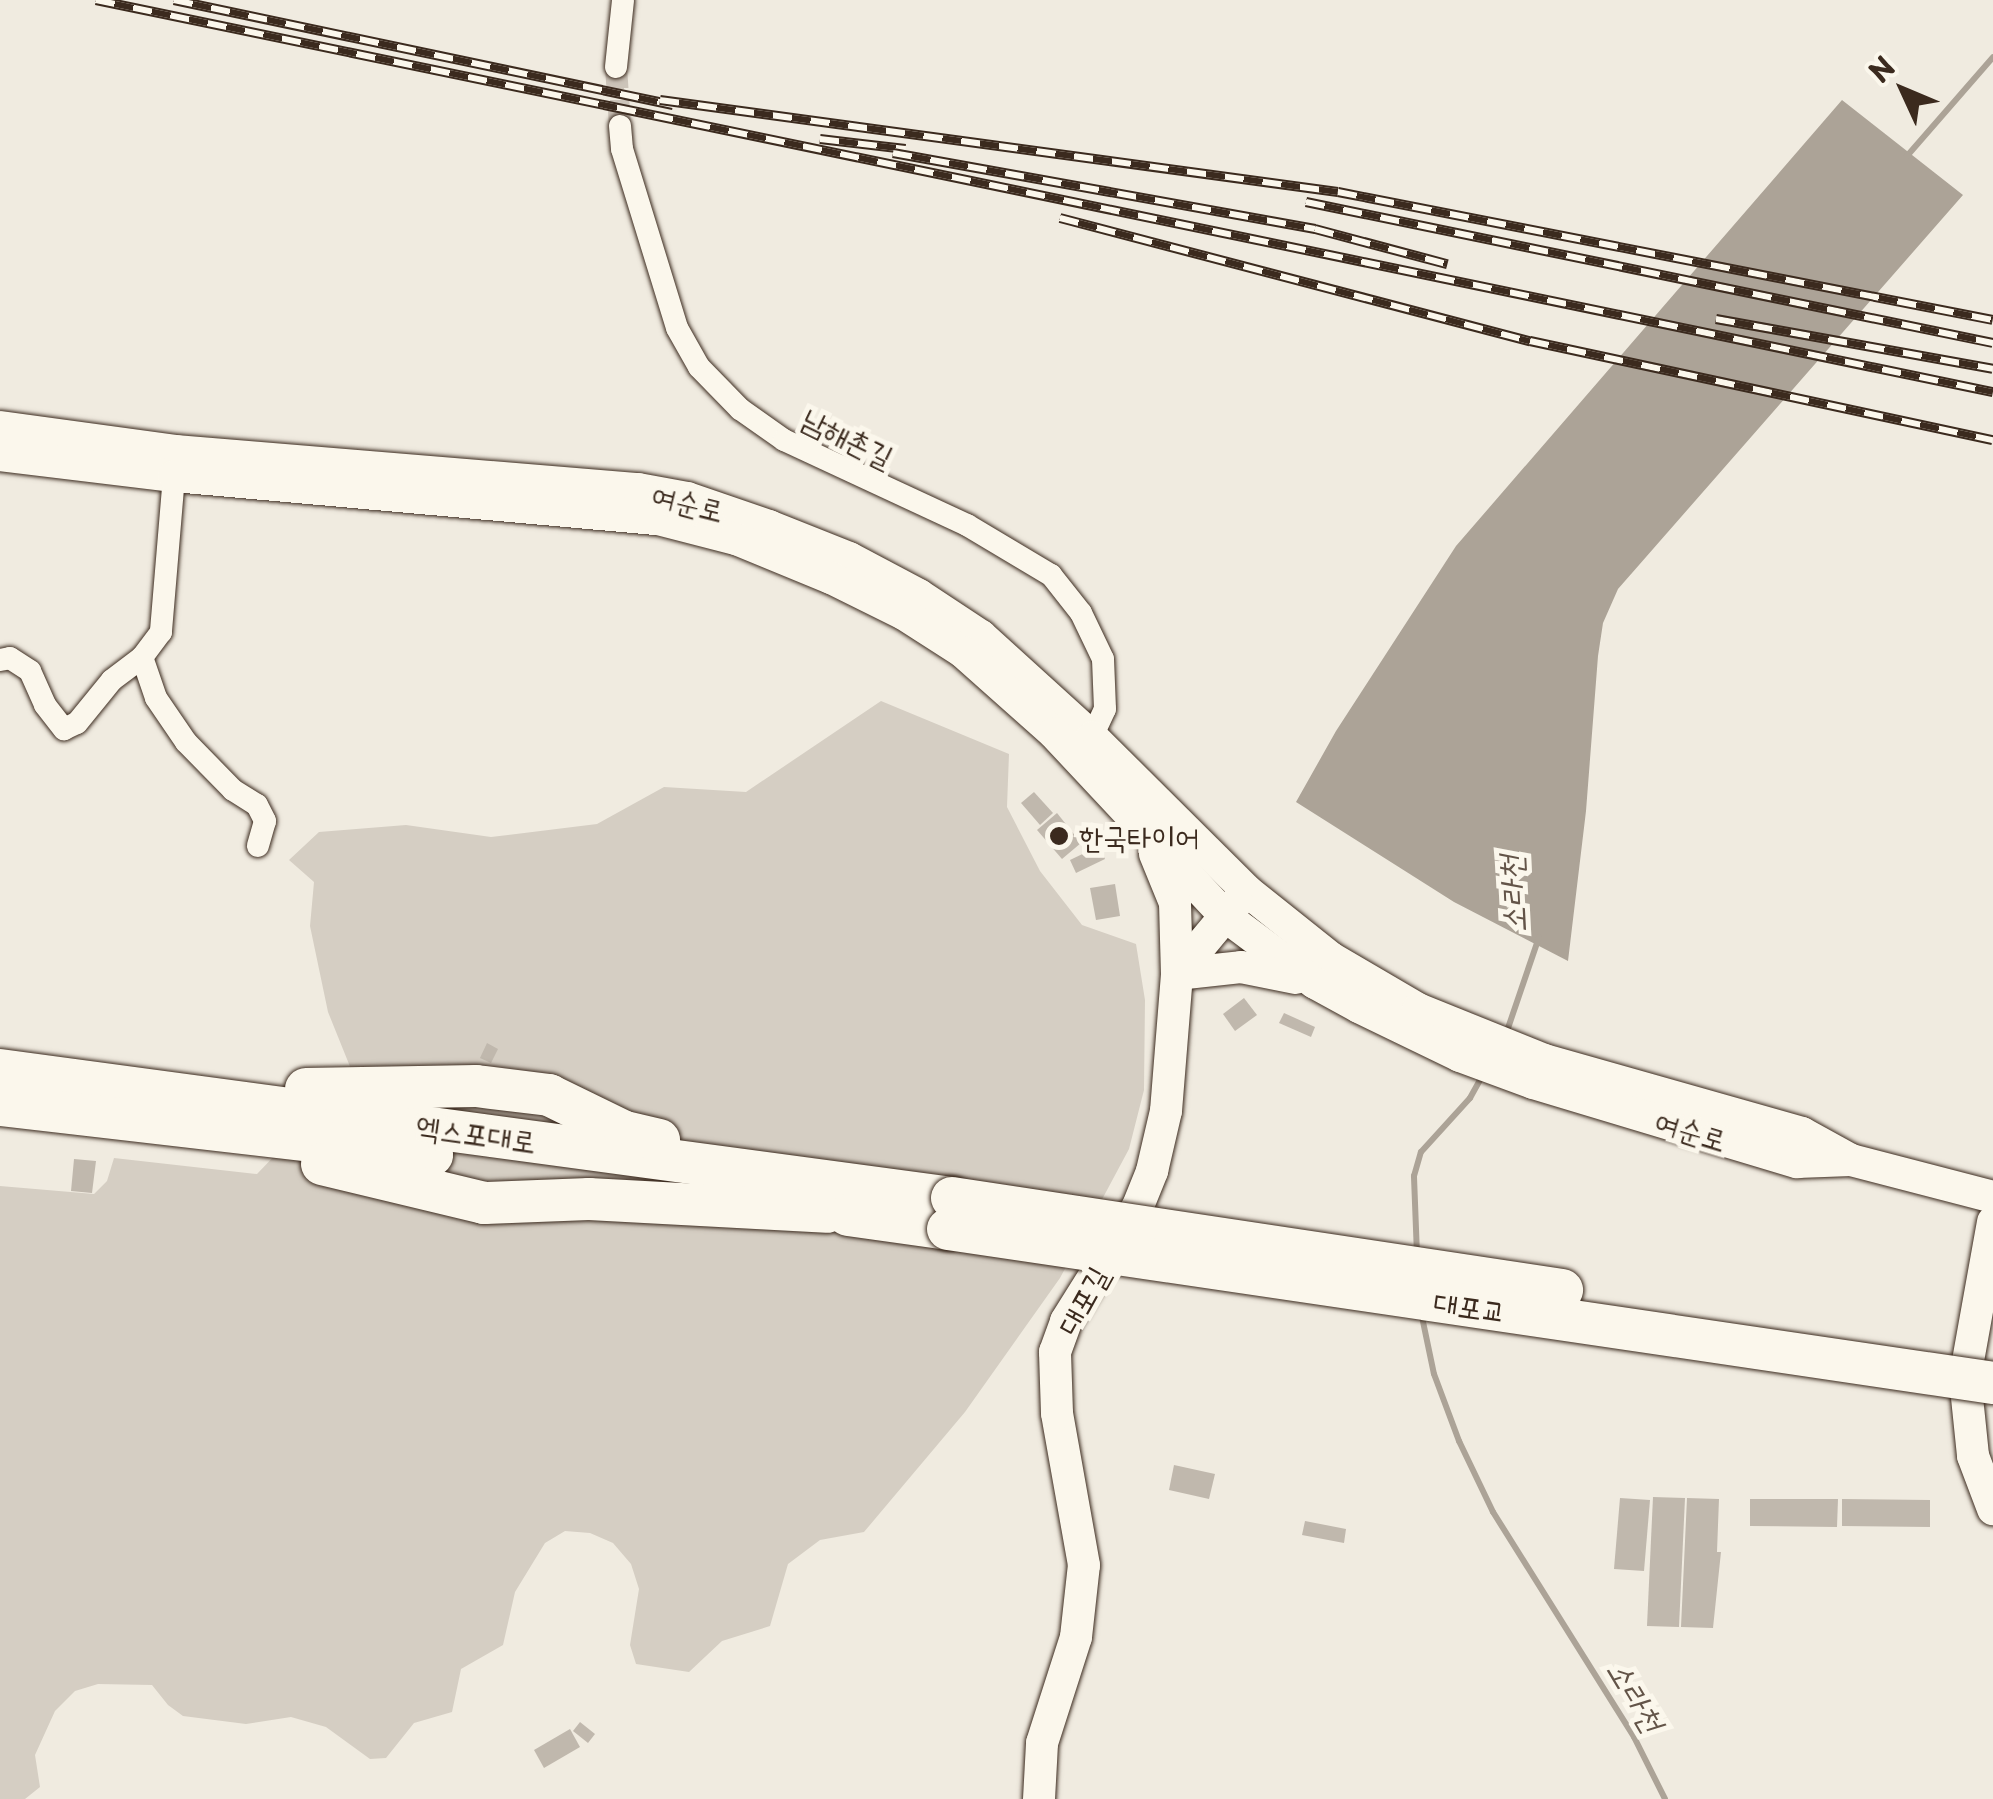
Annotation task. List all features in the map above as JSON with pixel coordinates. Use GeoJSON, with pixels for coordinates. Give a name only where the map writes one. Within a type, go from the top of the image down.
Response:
{"type":"FeatureCollection","features":[{"type":"Feature","properties":{"kind":"highway","name":"엑스포대로"},"geometry":{"type":"LineString","coordinates":[[15,1072],[476,1132],[830,1199]]}},
{"type":"Feature","properties":{"kind":"highway","name":"엑스포대로"},"geometry":{"type":"LineString","coordinates":[[0,1106],[950,1214]]}},
{"type":"Feature","properties":{"kind":"highway"},"geometry":{"type":"LineString","coordinates":[[0,1124],[70,1133],[166,1136],[268,1150],[484,1203],[830,1199]]}},
{"type":"Feature","properties":{"kind":"highway","name":"대포교"},"geometry":{"type":"LineString","coordinates":[[950,1214],[1993,1354]]}},
{"type":"Feature","properties":{"kind":"highway","name":"대포교"},"geometry":{"type":"LineString","coordinates":[[950,1214],[1993,1382]]}},
{"type":"Feature","properties":{"kind":"street"},"geometry":{"type":"LineString","coordinates":[[616,67],[623,0]]}},
{"type":"Feature","properties":{"kind":"street","name":"남해촌길"},"geometry":{"type":"LineString","coordinates":[[620,126],[622,149],[677,328],[699,367],[740,409],[784,440],[967,525],[1051,575],[1081,613],[1103,659],[1105,709],[1092,737]]}},
{"type":"Feature","properties":{"kind":"street","name":"여순로"},"geometry":{"type":"LineString","coordinates":[[0,427],[175,452],[619,488],[687,498],[849,558],[919,595],[981,636],[1092,737],[1236,904]]}},
{"type":"Feature","properties":{"kind":"street","name":"여순로"},"geometry":{"type":"LineString","coordinates":[[0,455],[174,476],[658,518],[736,539],[831,578],[904,614],[963,652],[1054,733],[1132,816],[1236,904]]}},
{"type":"Feature","properties":{"kind":"street"},"geometry":{"type":"LineString","coordinates":[[0,660],[10,658],[30,671],[45,704],[64,729],[77,723],[112,680],[142,658],[161,632],[174,476]]}},
{"type":"Feature","properties":{"kind":"street"},"geometry":{"type":"LineString","coordinates":[[142,658],[156,698],[186,742],[234,790],[257,805],[266,820],[258,846]]}},
{"type":"Feature","properties":{"kind":"street","name":"대포길"},"geometry":{"type":"LineString","coordinates":[[1039,1799],[1042,1743],[1076,1637],[1084,1565],[1057,1414],[1056,1352],[1066,1320],[1138,1206],[1152,1171],[1166,1111],[1177,974],[1172,891],[1132,816]]}},
{"type":"Feature","properties":{"kind":"street"},"geometry":{"type":"LineString","coordinates":[[1177,974],[1236,904],[1277,937],[1315,983]]}},
{"type":"Feature","properties":{"kind":"street"},"geometry":{"type":"LineString","coordinates":[[1277,937],[1373,984],[1464,1045]]}},
{"type":"Feature","properties":{"kind":"street"},"geometry":{"type":"LineString","coordinates":[[1177,974],[1241,967],[1315,983],[1464,1045]]}},
{"type":"Feature","properties":{"kind":"street","name":"여순로"},"geometry":{"type":"LineString","coordinates":[[1464,1045],[1797,1162],[1851,1160],[1993,1197]]}},
{"type":"Feature","properties":{"kind":"street"},"geometry":{"type":"LineString","coordinates":[[1993,1222],[1965,1378],[1973,1456],[1993,1509]]}},
{"type":"Feature","properties":{"kind":"shaded area"},"geometry":{"type":"Polygon","coordinates":[[[881,701],[1009,754],[1007,807],[1040,871],[1082,925],[1136,944],[1145,1000],[1144,1090],[1129,1149],[1060,1278],[965,1412],[864,1532],[820,1540],[788,1564],[770,1626],[722,1641],[689,1672],[636,1664],[630,1645],[639,1589],[631,1564],[613,1543],[590,1533],[565,1531],[545,1543],[515,1592],[503,1645],[461,1669],[452,1712],[414,1723],[386,1758],[370,1759],[326,1727],[291,1717],[246,1724],[183,1716],[152,1685],[98,1684],[75,1691],[55,1711],[35,1755],[40,1787],[25,1799],[0,1799],[0,1186],[94,1194],[107,1181],[114,1158],[257,1174],[353,1074],[328,1012],[310,926],[314,882],[289,860],[319,832],[406,825],[491,837],[597,824],[664,787],[746,792],[881,701]]]}},
{"type":"Feature","properties":{"kind":"water"},"geometry":{"type":"Polygon","coordinates":[[[1842,100],[1963,195],[1618,589],[1603,623],[1598,656],[1586,811],[1568,961],[1454,902],[1296,802],[1336,731],[1456,546],[1842,100]]]}},
{"type":"Feature","properties":{"kind":"building"},"geometry":{"type":"Polygon","coordinates":[[[1034,792],[1053,813],[1040,825],[1021,803],[1034,792]]]}},
{"type":"Feature","properties":{"kind":"building","name":"한국타이어"},"geometry":{"type":"Polygon","coordinates":[[[1057,813],[1081,843],[1062,859],[1037,830],[1057,813]]]}},
{"type":"Feature","properties":{"kind":"building"},"geometry":{"type":"Polygon","coordinates":[[[1099,846],[1105,859],[1076,873],[1070,860],[1099,846]]]}},
{"type":"Feature","properties":{"kind":"building"},"geometry":{"type":"Polygon","coordinates":[[[1115,884],[1120,916],[1096,920],[1090,888],[1115,884]]]}},
{"type":"Feature","properties":{"kind":"building"},"geometry":{"type":"Polygon","coordinates":[[[1244,998],[1257,1015],[1235,1031],[1223,1014],[1244,998]]]}},
{"type":"Feature","properties":{"kind":"building"},"geometry":{"type":"Polygon","coordinates":[[[1284,1013],[1315,1027],[1311,1037],[1279,1023],[1284,1013]]]}},
{"type":"Feature","properties":{"kind":"building"},"geometry":{"type":"Polygon","coordinates":[[[487,1043],[498,1049],[491,1063],[480,1058],[487,1043]]]}},
{"type":"Feature","properties":{"kind":"building"},"geometry":{"type":"Polygon","coordinates":[[[74,1159],[96,1161],[92,1193],[71,1191],[74,1159]]]}},
{"type":"Feature","properties":{"kind":"building"},"geometry":{"type":"Polygon","coordinates":[[[1174,1465],[1215,1474],[1209,1499],[1169,1490],[1174,1465]]]}},
{"type":"Feature","properties":{"kind":"building"},"geometry":{"type":"Polygon","coordinates":[[[1653,1497],[1685,1498],[1679,1627],[1647,1626],[1653,1497]]]}},
{"type":"Feature","properties":{"kind":"building"},"geometry":{"type":"Polygon","coordinates":[[[1620,1498],[1650,1500],[1644,1571],[1614,1569],[1620,1498]]]}},
{"type":"Feature","properties":{"kind":"building"},"geometry":{"type":"Polygon","coordinates":[[[1687,1498],[1719,1499],[1717,1552],[1721,1552],[1713,1628],[1681,1627],[1687,1498]]]}},
{"type":"Feature","properties":{"kind":"building"},"geometry":{"type":"Polygon","coordinates":[[[1750,1499],[1838,1499],[1837,1527],[1750,1526],[1750,1499]]]}},
{"type":"Feature","properties":{"kind":"building"},"geometry":{"type":"Polygon","coordinates":[[[1842,1499],[1930,1500],[1930,1527],[1842,1526],[1842,1499]]]}},
{"type":"Feature","properties":{"kind":"building"},"geometry":{"type":"Polygon","coordinates":[[[1305,1521],[1346,1529],[1344,1543],[1302,1535],[1305,1521]]]}},
{"type":"Feature","properties":{"kind":"building"},"geometry":{"type":"Polygon","coordinates":[[[580,1722],[595,1734],[588,1743],[573,1731],[580,1722]]]}},
{"type":"Feature","properties":{"kind":"building"},"geometry":{"type":"Polygon","coordinates":[[[570,1729],[580,1747],[544,1768],[534,1750],[570,1729]]]}},
{"type":"Feature","properties":{"kind":"waterway","name":"소라천"},"geometry":{"type":"LineString","coordinates":[[1907,156],[1993,57]]}},
{"type":"Feature","properties":{"kind":"waterway","name":"소라천"},"geometry":{"type":"LineString","coordinates":[[1506,1034],[1539,937]]}},
{"type":"Feature","properties":{"kind":"waterway","name":"소라천"},"geometry":{"type":"LineString","coordinates":[[1417,1255],[1414,1176],[1421,1152],[1470,1098],[1483,1075]]}},
{"type":"Feature","properties":{"kind":"waterway","name":"소라천"},"geometry":{"type":"LineString","coordinates":[[1421,1312],[1434,1374],[1459,1441],[1493,1512],[1634,1737],[1665,1799]]}},
{"type":"Feature","properties":{"kind":"tunnel"},"geometry":{"type":"LineString","coordinates":[[616,67],[620,126]]}},
{"type":"Feature","properties":{"kind":"railway"},"geometry":{"type":"LineString","coordinates":[[96,0],[1993,392]]}},
{"type":"Feature","properties":{"kind":"railway"},"geometry":{"type":"LineString","coordinates":[[174,0],[673,105]]}},
{"type":"Feature","properties":{"kind":"railway"},"geometry":{"type":"LineString","coordinates":[[660,100],[1338,192],[1993,320]]}},
{"type":"Feature","properties":{"kind":"railway"},"geometry":{"type":"LineString","coordinates":[[820,139],[905,149]]}},
{"type":"Feature","properties":{"kind":"railway"},"geometry":{"type":"LineString","coordinates":[[893,153],[1315,229],[1447,264]]}},
{"type":"Feature","properties":{"kind":"railway"},"geometry":{"type":"LineString","coordinates":[[1306,202],[1993,343]]}},
{"type":"Feature","properties":{"kind":"railway"},"geometry":{"type":"LineString","coordinates":[[1060,218],[1530,341],[1993,440]]}},
{"type":"Feature","properties":{"kind":"railway"},"geometry":{"type":"LineString","coordinates":[[1716,319],[1993,369]]}},
{"type":"Feature","properties":{"kind":"place","name":"한국타이어"},"geometry":{"type":"Point","coordinates":[1059,836]}}]}
